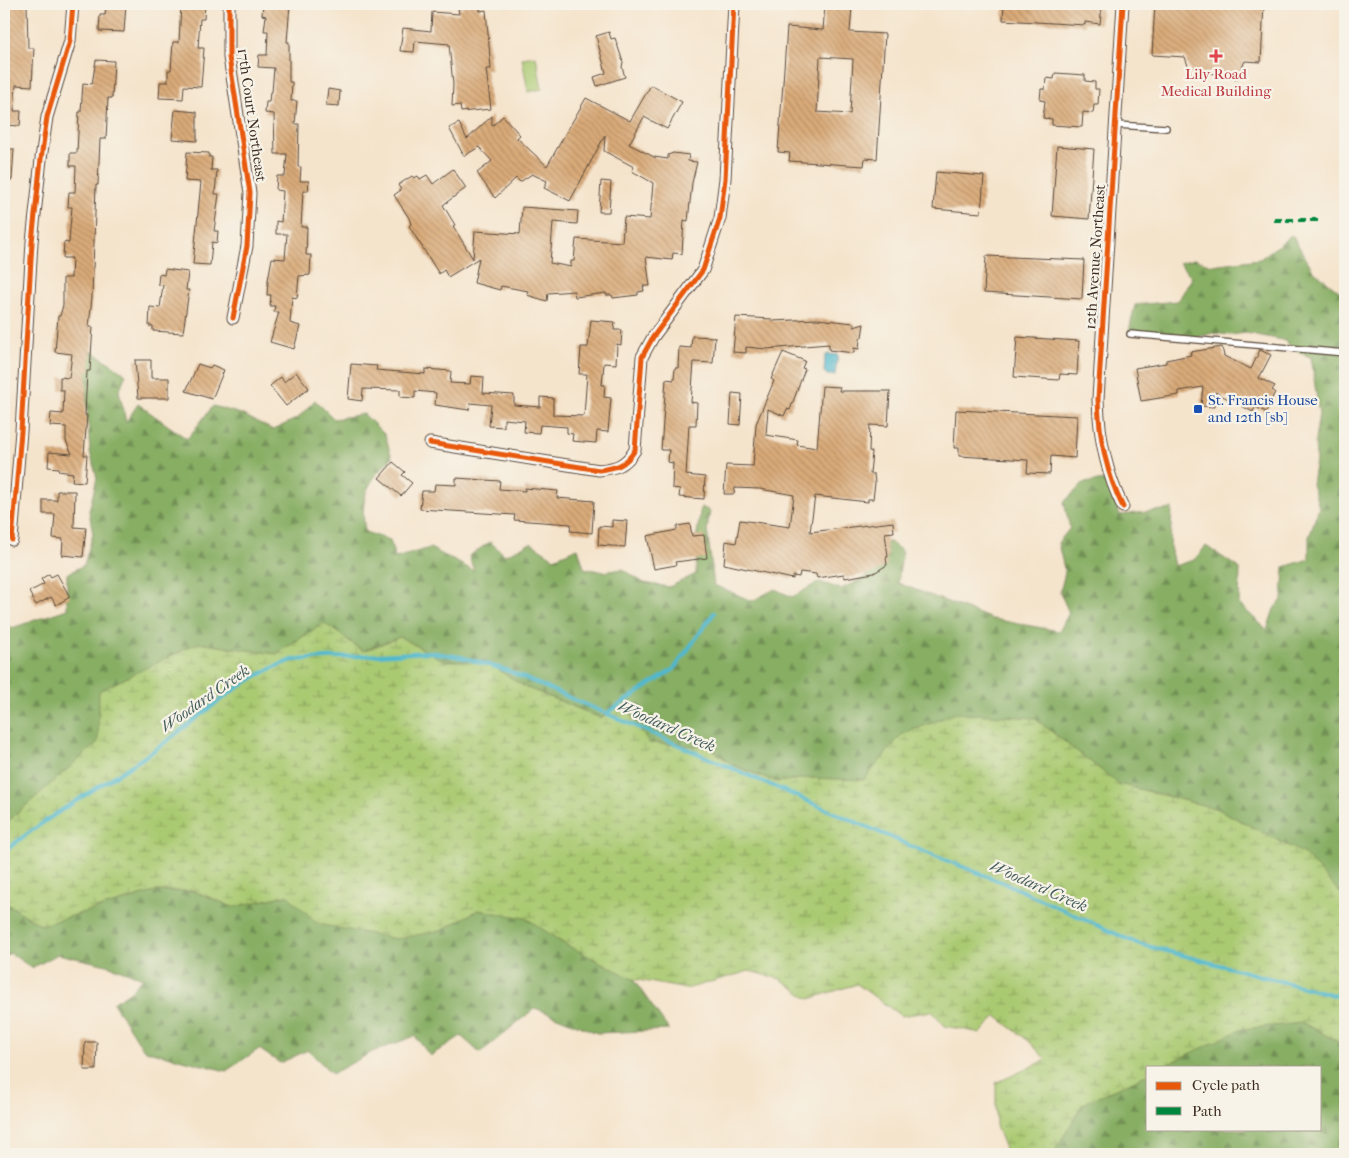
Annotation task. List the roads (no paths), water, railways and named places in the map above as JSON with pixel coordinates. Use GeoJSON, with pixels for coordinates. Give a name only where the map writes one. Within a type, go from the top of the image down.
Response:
{"type":"FeatureCollection","features":[{"type":"Feature","properties":{"kind":"street"},"geometry":{"type":"LineString","coordinates":[[12,540],[21,430],[32,242],[47,117],[70,41],[73,4]]}},
{"type":"Feature","properties":{"kind":"street","name":"17th Court Northeast"},"geometry":{"type":"LineString","coordinates":[[229,4],[230,57],[250,192],[246,246],[233,318]]}},
{"type":"Feature","properties":{"kind":"street"},"geometry":{"type":"LineString","coordinates":[[430,443],[599,470],[626,464],[631,457],[635,450],[642,357],[653,337],[703,270],[720,218],[725,179],[734,4]]}},
{"type":"Feature","properties":{"kind":"street","name":"12th Avenue Northeast"},"geometry":{"type":"LineString","coordinates":[[1123,507],[1115,492],[1104,457],[1098,399],[1124,4]]}},
{"type":"Feature","properties":{"kind":"lane"},"geometry":{"type":"LineString","coordinates":[[1116,125],[1166,128]]}},
{"type":"Feature","properties":{"kind":"lane"},"geometry":{"type":"LineString","coordinates":[[1130,334],[1345,352]]}},
{"type":"Feature","properties":{"kind":"water"},"geometry":{"type":"Polygon","coordinates":[[[828,354],[838,355],[835,375],[827,375],[824,372],[825,356],[828,354]]]}},
{"type":"Feature","properties":{"kind":"waterway"},"geometry":{"type":"LineString","coordinates":[[607,713],[674,669],[714,613]]}},
{"type":"Feature","properties":{"kind":"waterway","name":"Woodard Creek"},"geometry":{"type":"LineString","coordinates":[[4,852],[59,812],[156,749],[238,687],[274,667],[293,660],[429,652],[461,657],[506,670],[927,853],[1007,884],[1136,943],[1345,998]]}},
{"type":"Feature","properties":{"kind":"place","name":"Lily Road Medical Building"},"geometry":{"type":"Point","coordinates":[1216,56]}},
{"type":"Feature","properties":{"kind":"place","name":"St. Francis House and 12th [sb]"},"geometry":{"type":"Point","coordinates":[1198,409]}}]}
